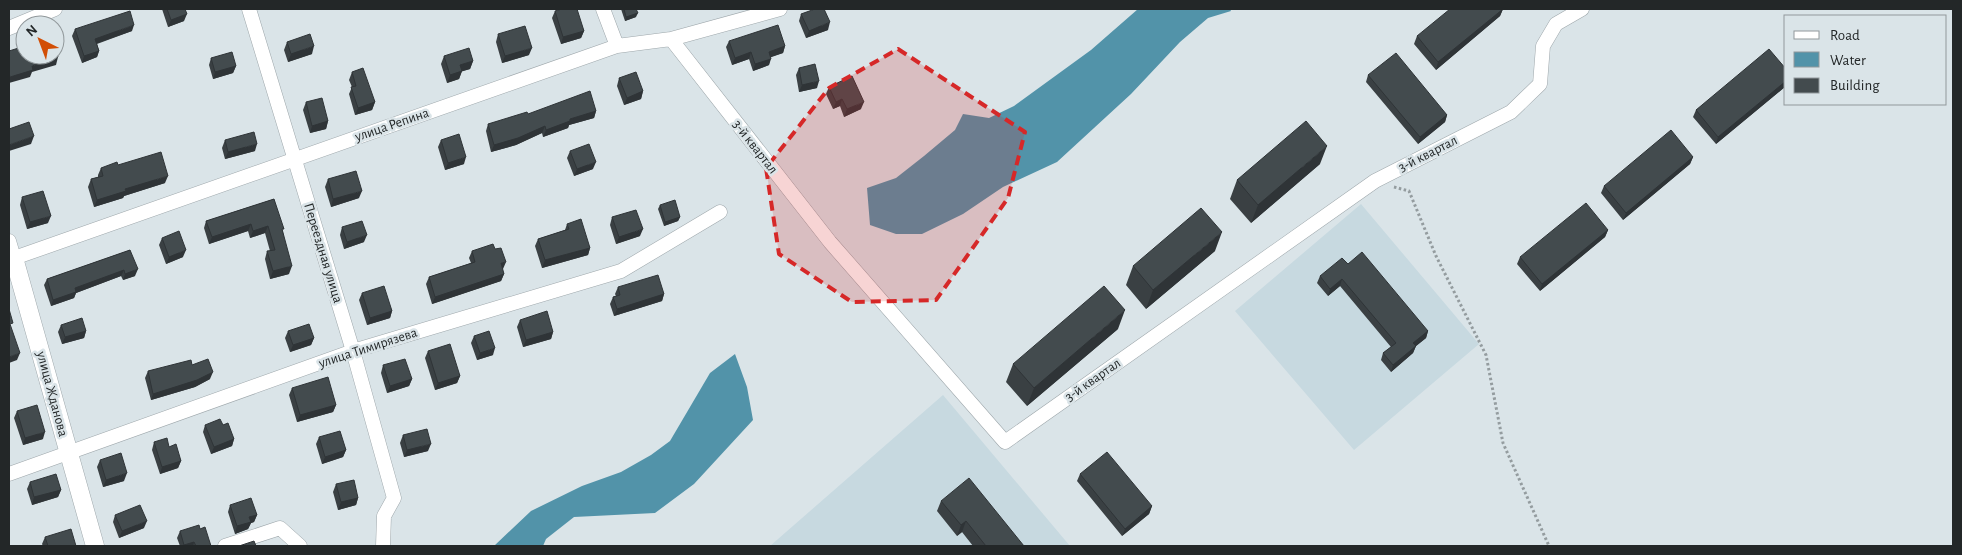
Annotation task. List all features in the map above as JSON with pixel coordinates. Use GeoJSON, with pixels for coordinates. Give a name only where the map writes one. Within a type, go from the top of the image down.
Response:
{"type":"FeatureCollection","features":[{"type":"Feature","properties":{"kind":"street"},"geometry":{"type":"LineString","coordinates":[[9,28],[55,9]]}},
{"type":"Feature","properties":{"kind":"street","name":"Переездная улица"},"geometry":{"type":"LineString","coordinates":[[249,9],[353,351],[394,498],[384,516],[382,546]]}},
{"type":"Feature","properties":{"kind":"street"},"geometry":{"type":"LineString","coordinates":[[603,9],[617,46]]}},
{"type":"Feature","properties":{"kind":"street","name":"улица Репина"},"geometry":{"type":"LineString","coordinates":[[10,253],[295,159],[617,46],[671,39],[780,9]]}},
{"type":"Feature","properties":{"kind":"street","name":"3-й квартал"},"geometry":{"type":"LineString","coordinates":[[671,39],[830,242],[1005,442],[1375,181],[1511,112],[1540,84],[1543,46],[1556,24],[1582,9]]}},
{"type":"Feature","properties":{"kind":"street","name":"улица Тимирязева"},"geometry":{"type":"LineString","coordinates":[[9,474],[353,351],[621,271],[720,212]]}},
{"type":"Feature","properties":{"kind":"street","name":"улица Жданова"},"geometry":{"type":"LineString","coordinates":[[10,253],[95,546]]}},
{"type":"Feature","properties":{"kind":"street"},"geometry":{"type":"LineString","coordinates":[[225,546],[280,528],[300,546]]}},
{"type":"Feature","properties":{"kind":"path"},"geometry":{"type":"LineString","coordinates":[[1375,181],[1408,191],[1436,256],[1486,355],[1503,443],[1549,546]]}},
{"type":"Feature","properties":{"kind":"highlighted area"},"geometry":{"type":"Polygon","coordinates":[[[898,49],[1025,132],[1008,198],[936,300],[852,302],[779,254],[766,168],[829,88],[898,49]]]}},
{"type":"Feature","properties":{"kind":"shaded area"},"geometry":{"type":"Polygon","coordinates":[[[1361,204],[1479,344],[1354,450],[1235,311],[1361,204]]]}},
{"type":"Feature","properties":{"kind":"shaded area"},"geometry":{"type":"Polygon","coordinates":[[[943,395],[1070,546],[770,546],[943,395]]]}},
{"type":"Feature","properties":{"kind":"water"},"geometry":{"type":"Polygon","coordinates":[[[1138,9],[1230,9],[1231,11],[1208,18],[1180,42],[1131,94],[1057,162],[1003,187],[963,214],[922,234],[896,234],[870,225],[867,188],[896,178],[955,130],[963,114],[989,118],[1014,106],[1091,50],[1138,9]]]}},
{"type":"Feature","properties":{"kind":"water"},"geometry":{"type":"Polygon","coordinates":[[[735,354],[747,387],[753,420],[694,484],[655,513],[574,517],[546,539],[543,546],[494,546],[531,511],[582,486],[621,472],[651,455],[670,441],[710,373],[735,354]]]}},
{"type":"Feature","properties":{"kind":"building"},"geometry":{"type":"Polygon","coordinates":[[[167,9],[185,9],[187,14],[171,20],[167,9]]]}},
{"type":"Feature","properties":{"kind":"building"},"geometry":{"type":"Polygon","coordinates":[[[577,9],[584,31],[563,37],[555,11],[577,9]]]}},
{"type":"Feature","properties":{"kind":"building"},"geometry":{"type":"Polygon","coordinates":[[[624,9],[636,9],[638,13],[626,17],[624,9]]]}},
{"type":"Feature","properties":{"kind":"building"},"geometry":{"type":"Polygon","coordinates":[[[815,9],[824,9],[830,22],[809,31],[801,14],[815,9]]]}},
{"type":"Feature","properties":{"kind":"building"},"geometry":{"type":"Polygon","coordinates":[[[1450,9],[1503,9],[1438,62],[1417,36],[1450,9]]]}},
{"type":"Feature","properties":{"kind":"building"},"geometry":{"type":"Polygon","coordinates":[[[130,11],[134,25],[95,39],[99,51],[84,56],[75,29],[130,11]]]}},
{"type":"Feature","properties":{"kind":"building"},"geometry":{"type":"Polygon","coordinates":[[[778,25],[785,46],[769,52],[771,59],[755,64],[751,52],[735,58],[729,41],[778,25]]]}},
{"type":"Feature","properties":{"kind":"building"},"geometry":{"type":"Polygon","coordinates":[[[525,26],[532,48],[505,56],[498,34],[525,26]]]}},
{"type":"Feature","properties":{"kind":"building"},"geometry":{"type":"Polygon","coordinates":[[[310,34],[314,46],[291,54],[287,42],[310,34]]]}},
{"type":"Feature","properties":{"kind":"building"},"geometry":{"type":"Polygon","coordinates":[[[469,48],[473,61],[460,65],[462,71],[450,75],[444,56],[469,48]]]}},
{"type":"Feature","properties":{"kind":"building"},"geometry":{"type":"Polygon","coordinates":[[[15,49],[15,65],[35,65],[32,66],[33,70],[10,77],[9,51],[15,49]]]}},
{"type":"Feature","properties":{"kind":"building"},"geometry":{"type":"Polygon","coordinates":[[[1769,49],[1784,67],[1784,83],[1718,137],[1696,110],[1769,49]]]}},
{"type":"Feature","properties":{"kind":"building"},"geometry":{"type":"Polygon","coordinates":[[[232,52],[236,66],[215,72],[211,58],[232,52]]]}},
{"type":"Feature","properties":{"kind":"building"},"geometry":{"type":"Polygon","coordinates":[[[1396,53],[1447,115],[1420,137],[1368,75],[1396,53]]]}},
{"type":"Feature","properties":{"kind":"building"},"geometry":{"type":"Polygon","coordinates":[[[815,64],[819,81],[802,85],[799,68],[815,64]]]}},
{"type":"Feature","properties":{"kind":"building"},"geometry":{"type":"Polygon","coordinates":[[[363,68],[375,102],[358,108],[351,87],[356,86],[352,72],[363,68]]]}},
{"type":"Feature","properties":{"kind":"building"},"geometry":{"type":"Polygon","coordinates":[[[636,72],[643,91],[627,98],[619,78],[636,72]]]}},
{"type":"Feature","properties":{"kind":"building"},"geometry":{"type":"Polygon","coordinates":[[[852,76],[864,102],[847,109],[842,99],[836,102],[829,87],[852,76]]]}},
{"type":"Feature","properties":{"kind":"building"},"geometry":{"type":"Polygon","coordinates":[[[590,91],[596,111],[570,119],[570,121],[546,130],[545,126],[518,138],[494,145],[488,124],[527,112],[528,114],[590,91]]]}},
{"type":"Feature","properties":{"kind":"building"},"geometry":{"type":"Polygon","coordinates":[[[322,98],[328,121],[312,126],[306,102],[322,98]]]}},
{"type":"Feature","properties":{"kind":"building"},"geometry":{"type":"Polygon","coordinates":[[[1306,121],[1327,146],[1258,205],[1237,180],[1306,121]]]}},
{"type":"Feature","properties":{"kind":"building"},"geometry":{"type":"Polygon","coordinates":[[[29,122],[34,136],[9,145],[9,129],[29,122]]]}},
{"type":"Feature","properties":{"kind":"building"},"geometry":{"type":"Polygon","coordinates":[[[1671,130],[1693,157],[1626,213],[1604,186],[1671,130]]]}},
{"type":"Feature","properties":{"kind":"building"},"geometry":{"type":"Polygon","coordinates":[[[254,132],[257,144],[228,152],[225,140],[254,132]]]}},
{"type":"Feature","properties":{"kind":"building"},"geometry":{"type":"Polygon","coordinates":[[[459,134],[466,157],[448,163],[441,140],[459,134]]]}},
{"type":"Feature","properties":{"kind":"building"},"geometry":{"type":"Polygon","coordinates":[[[589,144],[596,162],[577,169],[570,151],[589,144]]]}},
{"type":"Feature","properties":{"kind":"building"},"geometry":{"type":"Polygon","coordinates":[[[161,152],[168,176],[97,200],[91,179],[103,176],[101,168],[117,162],[118,165],[161,152]]]}},
{"type":"Feature","properties":{"kind":"building"},"geometry":{"type":"Polygon","coordinates":[[[356,171],[362,191],[333,199],[328,179],[356,171]]]}},
{"type":"Feature","properties":{"kind":"building"},"geometry":{"type":"Polygon","coordinates":[[[43,191],[51,216],[30,222],[22,197],[43,191]]]}},
{"type":"Feature","properties":{"kind":"building"},"geometry":{"type":"Polygon","coordinates":[[[274,199],[284,229],[282,229],[292,266],[273,271],[267,251],[275,250],[268,226],[253,231],[251,224],[212,237],[206,221],[274,199]]]}},
{"type":"Feature","properties":{"kind":"building"},"geometry":{"type":"Polygon","coordinates":[[[675,200],[680,217],[665,222],[660,205],[675,200]]]}},
{"type":"Feature","properties":{"kind":"building"},"geometry":{"type":"Polygon","coordinates":[[[1586,203],[1608,230],[1542,284],[1520,257],[1586,203]]]}},
{"type":"Feature","properties":{"kind":"building"},"geometry":{"type":"Polygon","coordinates":[[[1201,208],[1222,232],[1153,290],[1133,266],[1201,208]]]}},
{"type":"Feature","properties":{"kind":"building"},"geometry":{"type":"Polygon","coordinates":[[[636,210],[643,229],[619,237],[612,217],[636,210]]]}},
{"type":"Feature","properties":{"kind":"building"},"geometry":{"type":"Polygon","coordinates":[[[581,219],[590,248],[545,260],[538,239],[569,229],[567,224],[581,219]]]}},
{"type":"Feature","properties":{"kind":"building"},"geometry":{"type":"Polygon","coordinates":[[[362,221],[367,235],[347,242],[342,227],[362,221]]]}},
{"type":"Feature","properties":{"kind":"building"},"geometry":{"type":"Polygon","coordinates":[[[179,231],[186,250],[169,257],[162,238],[179,231]]]}},
{"type":"Feature","properties":{"kind":"building"},"geometry":{"type":"Polygon","coordinates":[[[493,244],[495,249],[501,248],[506,262],[501,263],[504,274],[435,297],[429,277],[475,262],[472,251],[493,244]]]}},
{"type":"Feature","properties":{"kind":"building"},"geometry":{"type":"Polygon","coordinates":[[[130,250],[138,269],[125,274],[124,270],[75,288],[76,292],[53,300],[47,279],[130,250]]]}},
{"type":"Feature","properties":{"kind":"building"},"geometry":{"type":"Polygon","coordinates":[[[1362,252],[1428,331],[1413,343],[1416,346],[1393,365],[1383,353],[1396,343],[1342,279],[1330,289],[1320,276],[1342,258],[1348,264],[1362,252]]]}},
{"type":"Feature","properties":{"kind":"building"},"geometry":{"type":"Polygon","coordinates":[[[658,275],[664,294],[617,309],[613,297],[620,295],[618,287],[658,275]]]}},
{"type":"Feature","properties":{"kind":"building"},"geometry":{"type":"Polygon","coordinates":[[[384,286],[392,311],[370,318],[362,293],[384,286]]]}},
{"type":"Feature","properties":{"kind":"building"},"geometry":{"type":"Polygon","coordinates":[[[1104,286],[1125,310],[1034,388],[1013,364],[1104,286]]]}},
{"type":"Feature","properties":{"kind":"building"},"geometry":{"type":"Polygon","coordinates":[[[9,309],[13,323],[10,324],[20,353],[9,357],[9,309]]]}},
{"type":"Feature","properties":{"kind":"building"},"geometry":{"type":"Polygon","coordinates":[[[547,311],[553,332],[526,340],[520,320],[547,311]]]}},
{"type":"Feature","properties":{"kind":"building"},"geometry":{"type":"Polygon","coordinates":[[[82,318],[86,331],[65,337],[61,325],[82,318]]]}},
{"type":"Feature","properties":{"kind":"building"},"geometry":{"type":"Polygon","coordinates":[[[309,324],[314,338],[293,345],[288,331],[309,324]]]}},
{"type":"Feature","properties":{"kind":"building"},"geometry":{"type":"Polygon","coordinates":[[[489,331],[495,348],[480,353],[474,336],[489,331]]]}},
{"type":"Feature","properties":{"kind":"building"},"geometry":{"type":"Polygon","coordinates":[[[450,344],[460,376],[438,383],[428,351],[450,344]]]}},
{"type":"Feature","properties":{"kind":"building"},"geometry":{"type":"Polygon","coordinates":[[[208,359],[213,372],[197,380],[153,394],[148,371],[191,360],[192,365],[208,359]]]}},
{"type":"Feature","properties":{"kind":"building"},"geometry":{"type":"Polygon","coordinates":[[[405,359],[412,379],[390,386],[383,365],[405,359]]]}},
{"type":"Feature","properties":{"kind":"building"},"geometry":{"type":"Polygon","coordinates":[[[328,377],[336,405],[300,415],[292,388],[328,377]]]}},
{"type":"Feature","properties":{"kind":"building"},"geometry":{"type":"Polygon","coordinates":[[[37,405],[45,432],[25,438],[17,411],[37,405]]]}},
{"type":"Feature","properties":{"kind":"building"},"geometry":{"type":"Polygon","coordinates":[[[220,419],[223,425],[228,423],[234,439],[214,447],[205,425],[220,419]]]}},
{"type":"Feature","properties":{"kind":"building"},"geometry":{"type":"Polygon","coordinates":[[[427,429],[431,444],[407,450],[403,435],[427,429]]]}},
{"type":"Feature","properties":{"kind":"building"},"geometry":{"type":"Polygon","coordinates":[[[340,431],[346,450],[325,457],[319,437],[340,431]]]}},
{"type":"Feature","properties":{"kind":"building"},"geometry":{"type":"Polygon","coordinates":[[[167,438],[169,447],[176,444],[181,461],[162,467],[154,442],[167,438]]]}},
{"type":"Feature","properties":{"kind":"building"},"geometry":{"type":"Polygon","coordinates":[[[1107,452],[1152,506],[1125,529],[1080,474],[1107,452]]]}},
{"type":"Feature","properties":{"kind":"building"},"geometry":{"type":"Polygon","coordinates":[[[121,453],[127,473],[106,480],[100,460],[121,453]]]}},
{"type":"Feature","properties":{"kind":"building"},"geometry":{"type":"Polygon","coordinates":[[[56,474],[61,490],[34,497],[30,482],[56,474]]]}},
{"type":"Feature","properties":{"kind":"building"},"geometry":{"type":"Polygon","coordinates":[[[969,478],[1024,546],[986,546],[966,521],[961,525],[941,501],[969,478]]]}},
{"type":"Feature","properties":{"kind":"building"},"geometry":{"type":"Polygon","coordinates":[[[354,480],[358,498],[341,502],[336,484],[354,480]]]}},
{"type":"Feature","properties":{"kind":"building"},"geometry":{"type":"Polygon","coordinates":[[[251,498],[257,515],[249,517],[251,522],[237,526],[230,505],[251,498]]]}},
{"type":"Feature","properties":{"kind":"building"},"geometry":{"type":"Polygon","coordinates":[[[140,505],[147,521],[122,531],[115,515],[140,505]]]}},
{"type":"Feature","properties":{"kind":"building"},"geometry":{"type":"Polygon","coordinates":[[[199,525],[200,529],[205,527],[211,546],[196,546],[194,542],[184,545],[180,531],[199,525]]]}},
{"type":"Feature","properties":{"kind":"building"},"geometry":{"type":"Polygon","coordinates":[[[71,529],[76,546],[48,546],[45,537],[71,529]]]}},
{"type":"Feature","properties":{"kind":"building"},"geometry":{"type":"Polygon","coordinates":[[[254,541],[256,546],[239,546],[254,541]]]}}]}
